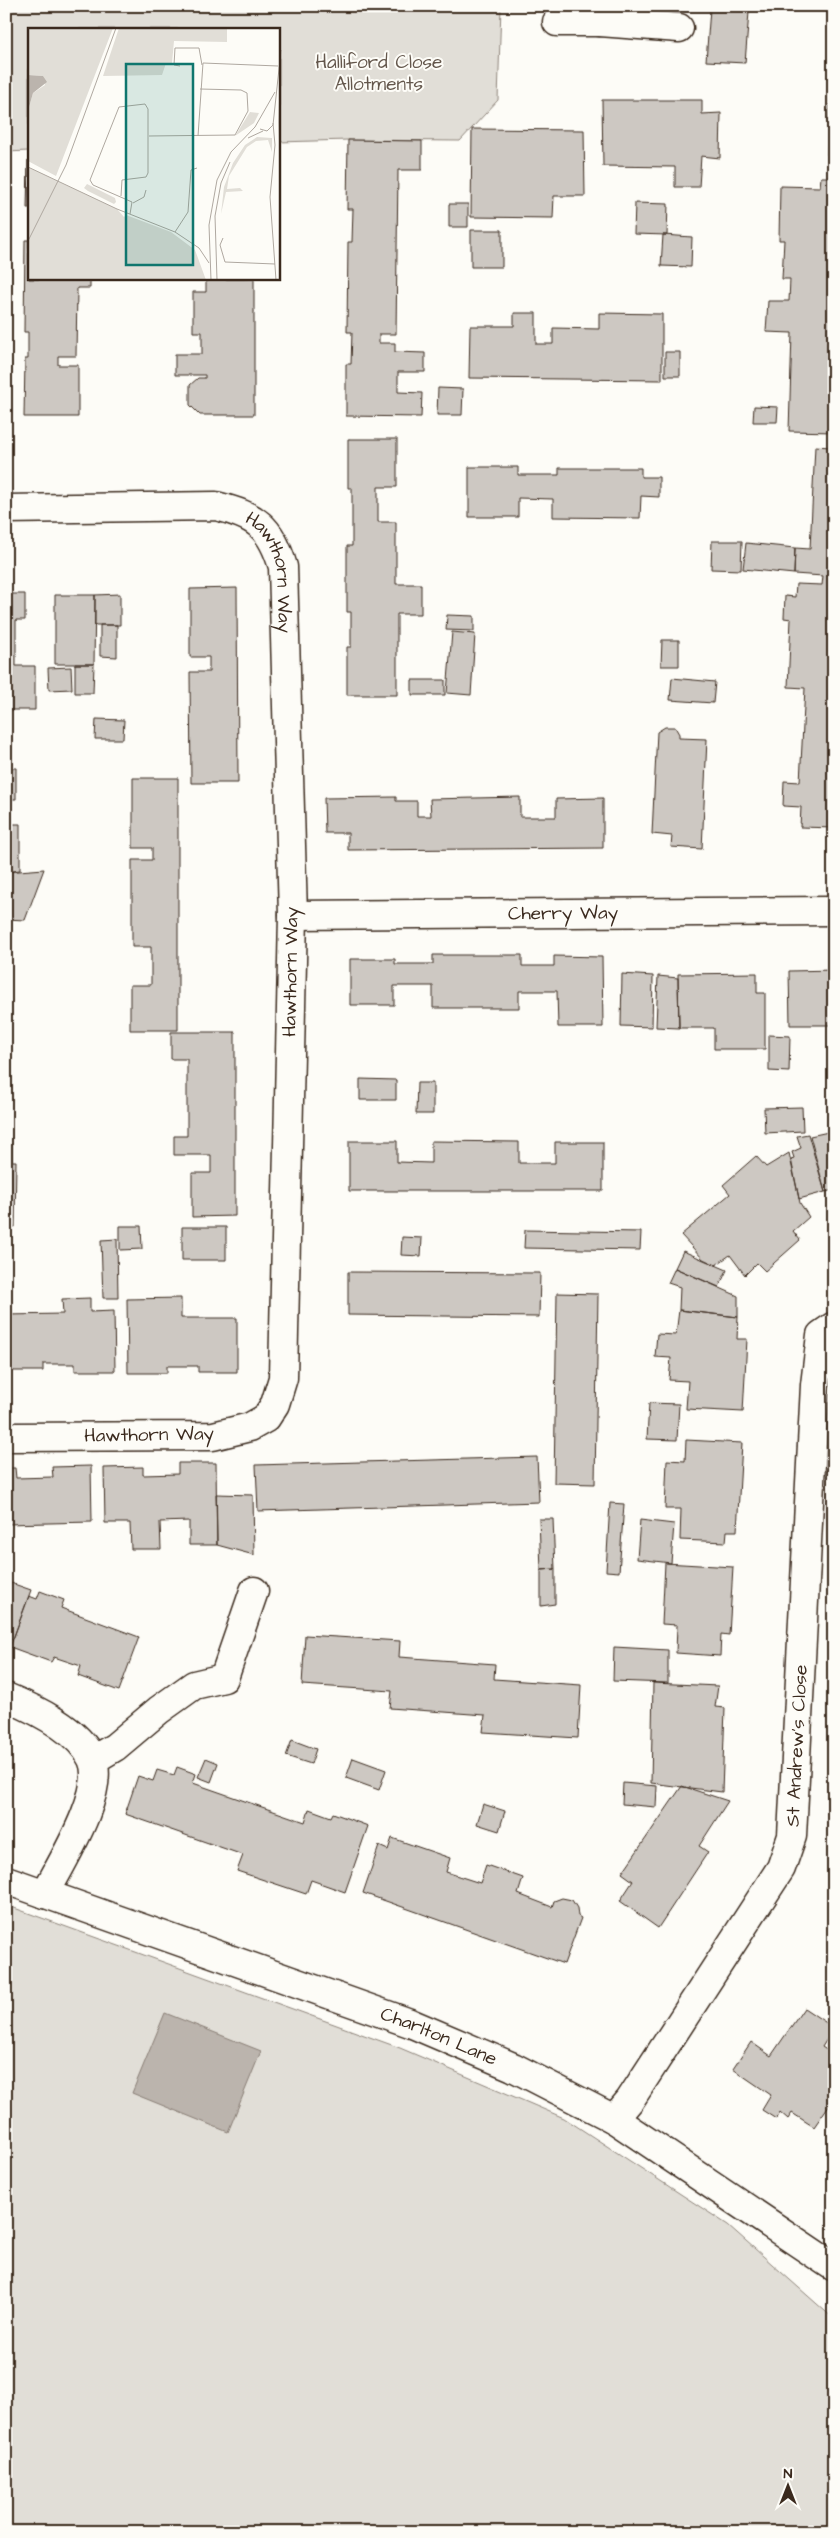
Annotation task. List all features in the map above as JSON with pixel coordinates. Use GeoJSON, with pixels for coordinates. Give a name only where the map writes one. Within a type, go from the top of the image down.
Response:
{"type":"FeatureCollection","features":[{"type":"Feature","properties":{"kind":"street"},"geometry":{"type":"LineString","coordinates":[[557,22],[601,14],[679,28]]}},
{"type":"Feature","properties":{"kind":"street","name":"Hawthorn Way"},"geometry":{"type":"LineString","coordinates":[[6,509],[216,506],[242,512],[264,526],[277,546],[283,567],[293,915],[283,1378],[275,1404],[266,1418],[250,1427],[213,1436],[6,1437]]}},
{"type":"Feature","properties":{"kind":"street","name":"Cherry Way"},"geometry":{"type":"LineString","coordinates":[[293,915],[834,910]]}},
{"type":"Feature","properties":{"kind":"street","name":"St Andrew's Close"},"geometry":{"type":"LineString","coordinates":[[614,2119],[630,2100],[781,1868],[792,1836],[816,1385],[821,1335],[834,1326]]}},
{"type":"Feature","properties":{"kind":"street"},"geometry":{"type":"LineString","coordinates":[[93,1760],[115,1747],[159,1710],[194,1685],[224,1678],[254,1592]]}},
{"type":"Feature","properties":{"kind":"street"},"geometry":{"type":"LineString","coordinates":[[6,1697],[42,1712],[76,1739],[93,1760],[94,1788],[86,1816],[45,1894]]}},
{"type":"Feature","properties":{"kind":"street","name":"Charlton Lane"},"geometry":{"type":"LineString","coordinates":[[6,1880],[410,2023],[513,2067],[614,2119],[834,2267]]}},
{"type":"Feature","properties":{"kind":"green space","name":"Halliford Close Allotments"},"geometry":{"type":"Polygon","coordinates":[[[6,6],[501,6],[498,100],[460,141],[348,140],[280,142],[280,28],[28,28],[28,151],[6,152],[6,6]]]}},
{"type":"Feature","properties":{"kind":"green space"},"geometry":{"type":"Polygon","coordinates":[[[6,1905],[400,2048],[564,2118],[728,2225],[834,2319],[834,2532],[6,2532],[6,1905]]]}},
{"type":"Feature","properties":{"kind":"shaded area"},"geometry":{"type":"Polygon","coordinates":[[[165,2013],[261,2051],[228,2132],[132,2093],[165,2013]]]}},
{"type":"Feature","properties":{"kind":"building"},"geometry":{"type":"Polygon","coordinates":[[[834,6],[834,156],[827,155],[834,6]]]}},
{"type":"Feature","properties":{"kind":"building"},"geometry":{"type":"Polygon","coordinates":[[[710,9],[749,12],[745,63],[706,61],[710,9]]]}},
{"type":"Feature","properties":{"kind":"building"},"geometry":{"type":"Polygon","coordinates":[[[602,100],[702,100],[702,114],[721,113],[720,158],[701,156],[699,187],[675,187],[675,167],[603,166],[602,100]]]}},
{"type":"Feature","properties":{"kind":"building"},"geometry":{"type":"Polygon","coordinates":[[[472,129],[584,130],[585,196],[554,196],[553,218],[471,217],[472,129]]]}},
{"type":"Feature","properties":{"kind":"building"},"geometry":{"type":"Polygon","coordinates":[[[348,140],[422,141],[422,170],[398,170],[396,334],[379,334],[379,343],[395,343],[395,352],[425,353],[425,372],[398,372],[398,392],[422,393],[421,417],[346,416],[346,364],[351,364],[352,332],[347,332],[348,242],[352,242],[353,209],[347,209],[348,140]]]}},
{"type":"Feature","properties":{"kind":"building"},"geometry":{"type":"Polygon","coordinates":[[[28,160],[28,208],[27,208],[28,160]]]}},
{"type":"Feature","properties":{"kind":"building"},"geometry":{"type":"Polygon","coordinates":[[[821,177],[834,177],[834,432],[789,431],[792,333],[766,332],[768,301],[789,301],[790,279],[782,279],[784,240],[779,240],[780,186],[820,187],[821,177]]]}},
{"type":"Feature","properties":{"kind":"building"},"geometry":{"type":"Polygon","coordinates":[[[635,203],[668,204],[667,235],[634,234],[635,203]]]}},
{"type":"Feature","properties":{"kind":"building"},"geometry":{"type":"Polygon","coordinates":[[[449,204],[468,204],[468,227],[449,227],[449,204]]]}},
{"type":"Feature","properties":{"kind":"building"},"geometry":{"type":"Polygon","coordinates":[[[471,230],[502,230],[502,267],[471,267],[471,230]]]}},
{"type":"Feature","properties":{"kind":"building"},"geometry":{"type":"Polygon","coordinates":[[[663,235],[692,237],[691,267],[661,266],[663,235]]]}},
{"type":"Feature","properties":{"kind":"building"},"geometry":{"type":"Polygon","coordinates":[[[25,240],[28,240],[28,280],[90,280],[90,288],[77,288],[76,356],[58,356],[58,365],[78,365],[78,417],[24,417],[25,359],[28,359],[28,332],[24,332],[25,240]]]}},
{"type":"Feature","properties":{"kind":"building"},"geometry":{"type":"Polygon","coordinates":[[[206,280],[254,280],[254,415],[200,415],[190,405],[190,385],[198,378],[205,378],[205,375],[175,375],[175,354],[202,354],[202,332],[193,332],[193,292],[206,292],[206,280]]]}},
{"type":"Feature","properties":{"kind":"building"},"geometry":{"type":"Polygon","coordinates":[[[514,313],[536,313],[536,344],[553,344],[553,328],[599,329],[599,313],[662,314],[662,380],[469,378],[470,326],[514,326],[514,313]]]}},
{"type":"Feature","properties":{"kind":"building"},"geometry":{"type":"Polygon","coordinates":[[[665,352],[680,352],[680,376],[665,376],[665,352]]]}},
{"type":"Feature","properties":{"kind":"building"},"geometry":{"type":"Polygon","coordinates":[[[438,388],[463,389],[462,415],[437,415],[438,388]]]}},
{"type":"Feature","properties":{"kind":"building"},"geometry":{"type":"Polygon","coordinates":[[[754,406],[778,407],[777,422],[753,422],[754,406]]]}},
{"type":"Feature","properties":{"kind":"building"},"geometry":{"type":"Polygon","coordinates":[[[831,433],[834,433],[834,828],[800,827],[801,807],[783,806],[784,781],[800,782],[805,688],[788,687],[791,619],[784,618],[785,596],[795,597],[796,584],[822,585],[823,576],[794,574],[795,548],[810,549],[815,446],[831,447],[831,433]]]}},
{"type":"Feature","properties":{"kind":"building"},"geometry":{"type":"Polygon","coordinates":[[[348,439],[397,439],[397,487],[378,487],[378,522],[396,522],[396,584],[421,584],[421,614],[397,614],[397,695],[347,695],[347,647],[351,647],[351,612],[347,612],[347,546],[352,546],[352,488],[348,488],[348,439]]]}},
{"type":"Feature","properties":{"kind":"building"},"geometry":{"type":"Polygon","coordinates":[[[469,467],[518,467],[518,475],[559,475],[559,468],[641,468],[641,477],[659,477],[659,497],[641,496],[640,518],[553,517],[553,499],[518,498],[518,517],[469,517],[469,467]]]}},
{"type":"Feature","properties":{"kind":"building"},"geometry":{"type":"Polygon","coordinates":[[[712,541],[742,541],[741,570],[711,569],[712,541]]]}},
{"type":"Feature","properties":{"kind":"building"},"geometry":{"type":"Polygon","coordinates":[[[746,543],[795,548],[794,574],[743,569],[746,543]]]}},
{"type":"Feature","properties":{"kind":"building"},"geometry":{"type":"Polygon","coordinates":[[[237,588],[238,783],[191,783],[190,672],[209,672],[209,657],[190,657],[190,589],[237,588]]]}},
{"type":"Feature","properties":{"kind":"building"},"geometry":{"type":"Polygon","coordinates":[[[6,594],[25,594],[25,620],[16,620],[16,666],[35,666],[35,710],[6,710],[6,594]]]}},
{"type":"Feature","properties":{"kind":"building"},"geometry":{"type":"Polygon","coordinates":[[[120,594],[120,625],[95,625],[95,595],[120,594]]]}},
{"type":"Feature","properties":{"kind":"building"},"geometry":{"type":"Polygon","coordinates":[[[55,595],[95,595],[94,664],[55,664],[55,595]]]}},
{"type":"Feature","properties":{"kind":"building"},"geometry":{"type":"Polygon","coordinates":[[[447,615],[474,616],[474,631],[446,630],[447,615]]]}},
{"type":"Feature","properties":{"kind":"building"},"geometry":{"type":"Polygon","coordinates":[[[100,625],[117,625],[117,657],[100,656],[100,625]]]}},
{"type":"Feature","properties":{"kind":"building"},"geometry":{"type":"Polygon","coordinates":[[[452,632],[475,634],[471,695],[447,693],[452,632]]]}},
{"type":"Feature","properties":{"kind":"building"},"geometry":{"type":"Polygon","coordinates":[[[662,640],[679,640],[679,666],[661,666],[662,640]]]}},
{"type":"Feature","properties":{"kind":"building"},"geometry":{"type":"Polygon","coordinates":[[[75,664],[94,664],[93,693],[75,693],[75,664]]]}},
{"type":"Feature","properties":{"kind":"building"},"geometry":{"type":"Polygon","coordinates":[[[71,667],[72,689],[49,690],[48,668],[71,667]]]}},
{"type":"Feature","properties":{"kind":"building"},"geometry":{"type":"Polygon","coordinates":[[[672,678],[715,682],[713,703],[670,700],[672,678]]]}},
{"type":"Feature","properties":{"kind":"building"},"geometry":{"type":"Polygon","coordinates":[[[412,680],[445,680],[445,695],[412,695],[412,680]]]}},
{"type":"Feature","properties":{"kind":"building"},"geometry":{"type":"Polygon","coordinates":[[[96,719],[124,720],[123,739],[95,739],[96,719]]]}},
{"type":"Feature","properties":{"kind":"building"},"geometry":{"type":"Polygon","coordinates":[[[665,727],[675,727],[679,738],[707,739],[702,849],[671,847],[672,836],[652,834],[657,732],[665,727]]]}},
{"type":"Feature","properties":{"kind":"building"},"geometry":{"type":"Polygon","coordinates":[[[6,768],[16,768],[16,799],[6,799],[6,768]]]}},
{"type":"Feature","properties":{"kind":"building"},"geometry":{"type":"Polygon","coordinates":[[[133,778],[178,778],[178,1030],[130,1030],[130,985],[151,985],[151,947],[132,947],[132,860],[152,860],[152,848],[133,848],[133,778]]]}},
{"type":"Feature","properties":{"kind":"building"},"geometry":{"type":"Polygon","coordinates":[[[396,797],[396,801],[417,801],[417,816],[431,816],[430,799],[520,797],[520,817],[556,817],[556,799],[603,798],[603,848],[348,850],[348,833],[325,833],[324,798],[396,797]]]}},
{"type":"Feature","properties":{"kind":"building"},"geometry":{"type":"Polygon","coordinates":[[[6,824],[20,824],[20,870],[6,872],[6,824]]]}},
{"type":"Feature","properties":{"kind":"building"},"geometry":{"type":"Polygon","coordinates":[[[44,869],[25,920],[6,919],[6,872],[44,869]]]}},
{"type":"Feature","properties":{"kind":"building"},"geometry":{"type":"Polygon","coordinates":[[[433,955],[522,955],[522,966],[554,966],[554,956],[602,957],[603,1027],[558,1027],[557,991],[519,991],[519,1008],[433,1008],[433,986],[394,986],[394,1005],[350,1005],[350,959],[395,959],[395,964],[433,964],[433,955]]]}},
{"type":"Feature","properties":{"kind":"building"},"geometry":{"type":"Polygon","coordinates":[[[834,970],[834,1025],[790,1025],[789,971],[834,970]]]}},
{"type":"Feature","properties":{"kind":"building"},"geometry":{"type":"Polygon","coordinates":[[[757,973],[757,993],[765,993],[765,1049],[714,1049],[714,1028],[679,1028],[678,974],[757,973]]]}},
{"type":"Feature","properties":{"kind":"building"},"geometry":{"type":"Polygon","coordinates":[[[622,974],[653,976],[652,1027],[621,1026],[622,974]]]}},
{"type":"Feature","properties":{"kind":"building"},"geometry":{"type":"Polygon","coordinates":[[[658,976],[678,978],[679,1028],[656,1027],[658,976]]]}},
{"type":"Feature","properties":{"kind":"building"},"geometry":{"type":"Polygon","coordinates":[[[171,1032],[235,1032],[235,1216],[192,1217],[192,1173],[211,1173],[211,1155],[174,1155],[174,1136],[187,1136],[187,1059],[171,1059],[171,1032]]]}},
{"type":"Feature","properties":{"kind":"building"},"geometry":{"type":"Polygon","coordinates":[[[769,1035],[790,1036],[789,1072],[769,1071],[769,1035]]]}},
{"type":"Feature","properties":{"kind":"building"},"geometry":{"type":"Polygon","coordinates":[[[360,1079],[396,1080],[396,1100],[360,1100],[360,1079]]]}},
{"type":"Feature","properties":{"kind":"building"},"geometry":{"type":"Polygon","coordinates":[[[417,1083],[433,1083],[433,1114],[416,1114],[417,1083]]]}},
{"type":"Feature","properties":{"kind":"building"},"geometry":{"type":"Polygon","coordinates":[[[802,1107],[803,1131],[765,1133],[764,1108],[802,1107]]]}},
{"type":"Feature","properties":{"kind":"building"},"geometry":{"type":"Polygon","coordinates":[[[833,1131],[834,1190],[825,1192],[810,1136],[833,1131]]]}},
{"type":"Feature","properties":{"kind":"building"},"geometry":{"type":"Polygon","coordinates":[[[808,1134],[825,1192],[799,1199],[791,1159],[794,1158],[792,1152],[801,1148],[797,1136],[808,1134]]]}},
{"type":"Feature","properties":{"kind":"building"},"geometry":{"type":"Polygon","coordinates":[[[349,1141],[397,1141],[397,1162],[431,1163],[431,1141],[519,1142],[519,1163],[555,1163],[555,1142],[603,1142],[603,1191],[349,1191],[349,1141]]]}},
{"type":"Feature","properties":{"kind":"building"},"geometry":{"type":"Polygon","coordinates":[[[6,1145],[12,1145],[12,1161],[6,1161],[6,1145]]]}},
{"type":"Feature","properties":{"kind":"building"},"geometry":{"type":"Polygon","coordinates":[[[789,1153],[800,1203],[809,1217],[793,1231],[800,1240],[765,1271],[757,1263],[745,1275],[730,1255],[716,1265],[703,1259],[681,1235],[730,1194],[723,1185],[756,1156],[766,1167],[789,1153]]]}},
{"type":"Feature","properties":{"kind":"building"},"geometry":{"type":"Polygon","coordinates":[[[6,1161],[16,1161],[15,1227],[6,1227],[6,1161]]]}},
{"type":"Feature","properties":{"kind":"building"},"geometry":{"type":"Polygon","coordinates":[[[120,1226],[141,1226],[142,1249],[120,1250],[120,1226]]]}},
{"type":"Feature","properties":{"kind":"building"},"geometry":{"type":"Polygon","coordinates":[[[182,1227],[226,1227],[226,1260],[182,1260],[182,1227]]]}},
{"type":"Feature","properties":{"kind":"building"},"geometry":{"type":"Polygon","coordinates":[[[525,1230],[641,1232],[640,1250],[524,1248],[525,1230]]]}},
{"type":"Feature","properties":{"kind":"building"},"geometry":{"type":"Polygon","coordinates":[[[402,1237],[422,1238],[421,1256],[401,1255],[402,1237]]]}},
{"type":"Feature","properties":{"kind":"building"},"geometry":{"type":"Polygon","coordinates":[[[117,1239],[118,1298],[103,1298],[101,1240],[117,1239]]]}},
{"type":"Feature","properties":{"kind":"building"},"geometry":{"type":"Polygon","coordinates":[[[683,1251],[727,1270],[719,1287],[675,1268],[683,1251]]]}},
{"type":"Feature","properties":{"kind":"building"},"geometry":{"type":"Polygon","coordinates":[[[675,1268],[738,1296],[738,1317],[679,1310],[680,1287],[668,1283],[675,1268]]]}},
{"type":"Feature","properties":{"kind":"building"},"geometry":{"type":"Polygon","coordinates":[[[348,1272],[540,1273],[539,1317],[348,1315],[348,1272]]]}},
{"type":"Feature","properties":{"kind":"building"},"geometry":{"type":"Polygon","coordinates":[[[557,1293],[598,1294],[595,1484],[554,1483],[557,1293]]]}},
{"type":"Feature","properties":{"kind":"building"},"geometry":{"type":"Polygon","coordinates":[[[90,1298],[90,1312],[114,1311],[115,1371],[75,1371],[75,1364],[43,1364],[43,1371],[6,1371],[6,1315],[63,1314],[62,1299],[90,1298]]]}},
{"type":"Feature","properties":{"kind":"building"},"geometry":{"type":"Polygon","coordinates":[[[181,1298],[181,1318],[237,1318],[237,1372],[198,1372],[198,1366],[167,1366],[167,1373],[128,1373],[127,1299],[181,1298]]]}},
{"type":"Feature","properties":{"kind":"building"},"geometry":{"type":"Polygon","coordinates":[[[679,1310],[738,1317],[737,1339],[747,1339],[743,1412],[686,1409],[688,1381],[669,1380],[671,1358],[655,1357],[657,1334],[676,1335],[679,1310]]]}},
{"type":"Feature","properties":{"kind":"building"},"geometry":{"type":"Polygon","coordinates":[[[649,1403],[679,1404],[677,1440],[647,1439],[649,1403]]]}},
{"type":"Feature","properties":{"kind":"building"},"geometry":{"type":"Polygon","coordinates":[[[686,1440],[742,1443],[737,1531],[727,1531],[726,1542],[680,1540],[681,1509],[665,1509],[667,1460],[685,1461],[686,1440]]]}},
{"type":"Feature","properties":{"kind":"building"},"geometry":{"type":"Polygon","coordinates":[[[537,1457],[539,1502],[258,1511],[256,1465],[537,1457]]]}},
{"type":"Feature","properties":{"kind":"building"},"geometry":{"type":"Polygon","coordinates":[[[178,1463],[216,1463],[217,1545],[189,1545],[189,1521],[160,1522],[161,1549],[131,1549],[130,1523],[105,1523],[104,1468],[143,1467],[143,1475],[178,1474],[178,1463]]]}},
{"type":"Feature","properties":{"kind":"building"},"geometry":{"type":"Polygon","coordinates":[[[91,1466],[92,1522],[6,1524],[6,1468],[15,1468],[16,1478],[53,1477],[52,1467],[91,1466]]]}},
{"type":"Feature","properties":{"kind":"building"},"geometry":{"type":"Polygon","coordinates":[[[216,1494],[253,1495],[254,1555],[217,1545],[216,1494]]]}},
{"type":"Feature","properties":{"kind":"building"},"geometry":{"type":"Polygon","coordinates":[[[610,1503],[624,1504],[619,1572],[606,1571],[610,1503]]]}},
{"type":"Feature","properties":{"kind":"building"},"geometry":{"type":"Polygon","coordinates":[[[539,1519],[553,1519],[555,1569],[541,1570],[539,1519]]]}},
{"type":"Feature","properties":{"kind":"building"},"geometry":{"type":"Polygon","coordinates":[[[640,1520],[674,1524],[671,1563],[637,1559],[640,1520]]]}},
{"type":"Feature","properties":{"kind":"building"},"geometry":{"type":"Polygon","coordinates":[[[665,1563],[733,1567],[729,1635],[721,1634],[720,1656],[676,1653],[677,1625],[662,1624],[665,1563]]]}},
{"type":"Feature","properties":{"kind":"building"},"geometry":{"type":"Polygon","coordinates":[[[555,1569],[555,1604],[541,1606],[541,1570],[555,1569]]]}},
{"type":"Feature","properties":{"kind":"building"},"geometry":{"type":"Polygon","coordinates":[[[11,1583],[31,1590],[13,1639],[6,1636],[6,1596],[11,1583]]]}},
{"type":"Feature","properties":{"kind":"building"},"geometry":{"type":"Polygon","coordinates":[[[40,1591],[64,1600],[61,1608],[139,1637],[119,1691],[78,1676],[81,1666],[54,1657],[51,1662],[10,1647],[29,1596],[37,1599],[40,1591]]]}},
{"type":"Feature","properties":{"kind":"building"},"geometry":{"type":"Polygon","coordinates":[[[305,1635],[400,1641],[399,1657],[495,1664],[494,1679],[581,1685],[578,1738],[483,1732],[485,1715],[390,1708],[392,1691],[302,1685],[305,1635]]]}},
{"type":"Feature","properties":{"kind":"building"},"geometry":{"type":"Polygon","coordinates":[[[614,1647],[668,1650],[668,1683],[613,1681],[614,1647]]]}},
{"type":"Feature","properties":{"kind":"building"},"geometry":{"type":"Polygon","coordinates":[[[653,1683],[718,1686],[715,1707],[725,1708],[722,1792],[651,1783],[653,1683]]]}},
{"type":"Feature","properties":{"kind":"building"},"geometry":{"type":"Polygon","coordinates":[[[292,1740],[316,1749],[311,1764],[286,1756],[292,1740]]]}},
{"type":"Feature","properties":{"kind":"building"},"geometry":{"type":"Polygon","coordinates":[[[206,1758],[218,1763],[211,1782],[198,1777],[206,1758]]]}},
{"type":"Feature","properties":{"kind":"building"},"geometry":{"type":"Polygon","coordinates":[[[353,1758],[386,1770],[379,1790],[346,1778],[353,1758]]]}},
{"type":"Feature","properties":{"kind":"building"},"geometry":{"type":"Polygon","coordinates":[[[177,1767],[196,1774],[193,1783],[305,1822],[309,1809],[331,1817],[333,1813],[368,1826],[345,1892],[311,1880],[306,1894],[237,1871],[243,1855],[125,1814],[138,1776],[153,1781],[157,1770],[174,1775],[177,1767]]]}},
{"type":"Feature","properties":{"kind":"building"},"geometry":{"type":"Polygon","coordinates":[[[623,1783],[657,1786],[656,1807],[622,1804],[623,1783]]]}},
{"type":"Feature","properties":{"kind":"building"},"geometry":{"type":"Polygon","coordinates":[[[682,1786],[728,1801],[699,1846],[708,1852],[658,1928],[620,1901],[633,1881],[622,1873],[682,1786]]]}},
{"type":"Feature","properties":{"kind":"building"},"geometry":{"type":"Polygon","coordinates":[[[483,1804],[505,1811],[499,1831],[477,1824],[483,1804]]]}},
{"type":"Feature","properties":{"kind":"building"},"geometry":{"type":"Polygon","coordinates":[[[392,1838],[450,1858],[446,1872],[480,1883],[486,1865],[523,1878],[518,1894],[552,1907],[554,1901],[562,1898],[572,1900],[577,1908],[578,1916],[581,1918],[564,1964],[363,1893],[379,1846],[388,1850],[392,1838]]]}},
{"type":"Feature","properties":{"kind":"building"},"geometry":{"type":"Polygon","coordinates":[[[804,2008],[834,2028],[822,2047],[834,2055],[834,2098],[814,2127],[792,2113],[788,2119],[780,2112],[776,2119],[762,2110],[771,2095],[733,2069],[751,2042],[771,2056],[804,2008]]]}}]}
